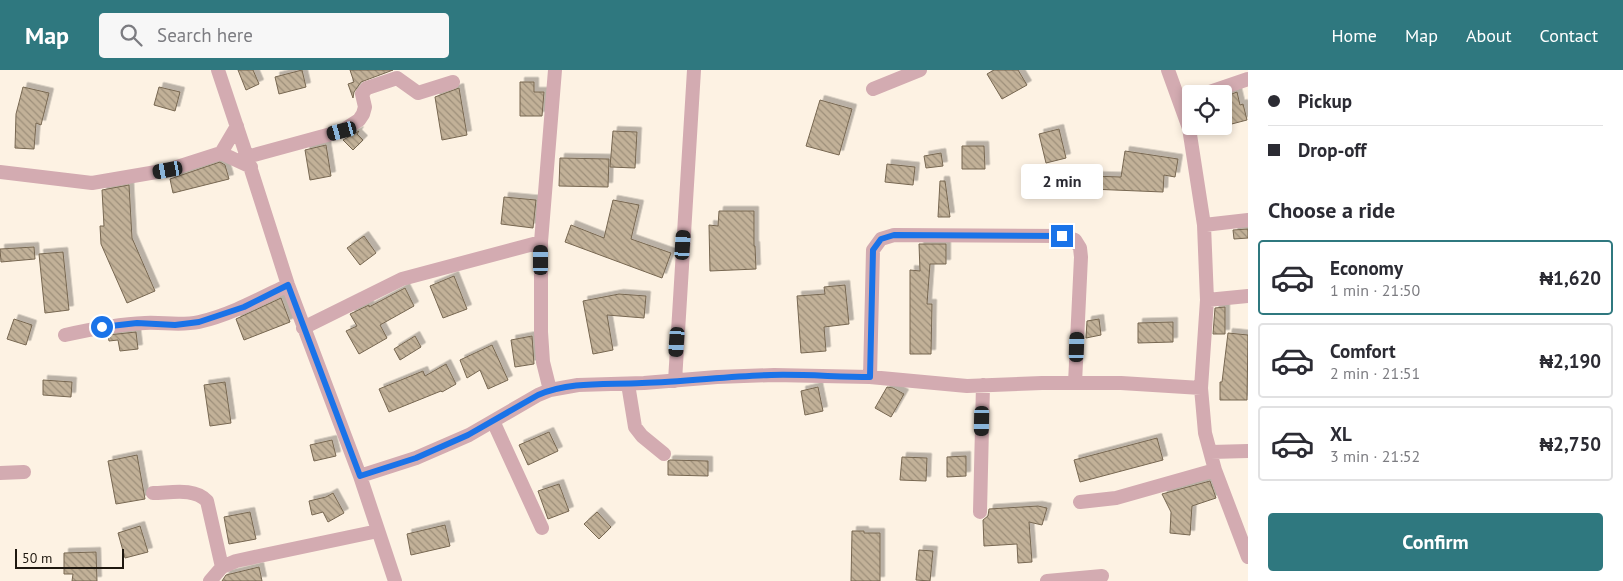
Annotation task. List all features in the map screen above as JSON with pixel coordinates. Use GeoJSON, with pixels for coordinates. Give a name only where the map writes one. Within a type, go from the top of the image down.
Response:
{"type":"FeatureCollection","features":[{"type":"Feature","properties":{"kind":"street"},"geometry":{"type":"LineString","coordinates":[[218,70],[288,285],[360,476],[395,581]]}},
{"type":"Feature","properties":{"kind":"street"},"geometry":{"type":"LineString","coordinates":[[550,390],[543,362],[541,332],[541,242],[555,70]]}},
{"type":"Feature","properties":{"kind":"street"},"geometry":{"type":"LineString","coordinates":[[675,381],[694,70]]}},
{"type":"Feature","properties":{"kind":"street"},"geometry":{"type":"LineString","coordinates":[[873,89],[920,70]]}},
{"type":"Feature","properties":{"kind":"street"},"geometry":{"type":"LineString","coordinates":[[1168,70],[1182,93]]}},
{"type":"Feature","properties":{"kind":"street"},"geometry":{"type":"LineString","coordinates":[[0,172],[92,183],[168,170],[221,153],[249,162],[342,131],[359,120],[363,114],[365,107],[362,94],[366,88],[397,78],[418,93],[453,82]]}},
{"type":"Feature","properties":{"kind":"street"},"geometry":{"type":"LineString","coordinates":[[1230,85],[1248,79]]}},
{"type":"Feature","properties":{"kind":"street"},"geometry":{"type":"LineString","coordinates":[[221,153],[237,126]]}},
{"type":"Feature","properties":{"kind":"street"},"geometry":{"type":"LineString","coordinates":[[1190,135],[1204,225],[1207,300],[1201,388],[1205,433],[1215,470],[1248,557]]}},
{"type":"Feature","properties":{"kind":"street"},"geometry":{"type":"LineString","coordinates":[[1204,225],[1248,220]]}},
{"type":"Feature","properties":{"kind":"street"},"geometry":{"type":"LineString","coordinates":[[870,377],[873,250],[881,239],[894,235],[1062,236],[1074,240],[1080,248],[1081,257],[1075,383]]}},
{"type":"Feature","properties":{"kind":"street"},"geometry":{"type":"LineString","coordinates":[[303,328],[402,279],[541,242]]}},
{"type":"Feature","properties":{"kind":"street"},"geometry":{"type":"LineString","coordinates":[[65,335],[126,324],[175,325],[199,322],[244,307],[288,285]]}},
{"type":"Feature","properties":{"kind":"street"},"geometry":{"type":"LineString","coordinates":[[1207,300],[1248,296]]}},
{"type":"Feature","properties":{"kind":"street"},"geometry":{"type":"LineString","coordinates":[[360,476],[416,458],[468,435],[538,395],[550,390],[578,385],[628,384],[774,375],[870,377],[967,386],[1121,383],[1201,388]]}},
{"type":"Feature","properties":{"kind":"street"},"geometry":{"type":"LineString","coordinates":[[628,384],[635,427],[642,436],[664,454]]}},
{"type":"Feature","properties":{"kind":"street"},"geometry":{"type":"LineString","coordinates":[[980,512],[983,385]]}},
{"type":"Feature","properties":{"kind":"street"},"geometry":{"type":"LineString","coordinates":[[493,421],[542,528]]}},
{"type":"Feature","properties":{"kind":"street"},"geometry":{"type":"LineString","coordinates":[[1211,452],[1248,451]]}},
{"type":"Feature","properties":{"kind":"street"},"geometry":{"type":"LineString","coordinates":[[1080,502],[1116,498],[1215,470]]}},
{"type":"Feature","properties":{"kind":"street"},"geometry":{"type":"LineString","coordinates":[[0,473],[24,472]]}},
{"type":"Feature","properties":{"kind":"street"},"geometry":{"type":"LineString","coordinates":[[153,493],[194,492],[207,501],[222,567]]}},
{"type":"Feature","properties":{"kind":"street"},"geometry":{"type":"LineString","coordinates":[[210,581],[222,567],[236,561],[378,531]]}},
{"type":"Feature","properties":{"kind":"street"},"geometry":{"type":"LineString","coordinates":[[1047,581],[1102,576]]}},
{"type":"Feature","properties":{"kind":"building"},"geometry":{"type":"Polygon","coordinates":[[[238,70],[253,70],[259,84],[246,90],[238,70]]]}},
{"type":"Feature","properties":{"kind":"building"},"geometry":{"type":"Polygon","coordinates":[[[302,70],[306,87],[279,94],[275,77],[302,70]]]}},
{"type":"Feature","properties":{"kind":"building"},"geometry":{"type":"Polygon","coordinates":[[[350,70],[393,70],[361,82],[354,92],[353,98],[348,84],[354,82],[350,70]]]}},
{"type":"Feature","properties":{"kind":"building"},"geometry":{"type":"Polygon","coordinates":[[[994,70],[1018,70],[1027,85],[1002,99],[987,74],[994,70]]]}},
{"type":"Feature","properties":{"kind":"building"},"geometry":{"type":"Polygon","coordinates":[[[520,82],[534,82],[534,92],[544,92],[542,116],[520,116],[520,82]]]}},
{"type":"Feature","properties":{"kind":"building"},"geometry":{"type":"Polygon","coordinates":[[[23,87],[49,93],[41,125],[36,123],[34,149],[15,148],[16,114],[23,87]]]}},
{"type":"Feature","properties":{"kind":"building"},"geometry":{"type":"Polygon","coordinates":[[[159,87],[180,92],[175,111],[154,105],[159,87]]]}},
{"type":"Feature","properties":{"kind":"building"},"geometry":{"type":"Polygon","coordinates":[[[459,88],[467,135],[442,140],[435,97],[459,88]]]}},
{"type":"Feature","properties":{"kind":"building"},"geometry":{"type":"Polygon","coordinates":[[[1237,92],[1240,105],[1243,104],[1247,120],[1232,124],[1232,94],[1237,92]]]}},
{"type":"Feature","properties":{"kind":"building"},"geometry":{"type":"Polygon","coordinates":[[[820,100],[852,109],[839,155],[806,146],[820,100]]]}},
{"type":"Feature","properties":{"kind":"building"},"geometry":{"type":"Polygon","coordinates":[[[1059,129],[1066,158],[1046,163],[1039,134],[1059,129]]]}},
{"type":"Feature","properties":{"kind":"building"},"geometry":{"type":"Polygon","coordinates":[[[359,131],[357,134],[363,140],[353,150],[343,140],[359,131]]]}},
{"type":"Feature","properties":{"kind":"building"},"geometry":{"type":"Polygon","coordinates":[[[613,131],[637,132],[635,168],[610,167],[613,131]]]}},
{"type":"Feature","properties":{"kind":"building"},"geometry":{"type":"Polygon","coordinates":[[[326,145],[331,176],[310,180],[305,150],[326,145]]]}},
{"type":"Feature","properties":{"kind":"building"},"geometry":{"type":"Polygon","coordinates":[[[962,146],[984,146],[985,169],[962,169],[962,146]]]}},
{"type":"Feature","properties":{"kind":"building"},"geometry":{"type":"Polygon","coordinates":[[[1125,151],[1178,159],[1175,177],[1164,175],[1163,192],[1090,189],[1091,176],[1121,177],[1125,151]]]}},
{"type":"Feature","properties":{"kind":"building"},"geometry":{"type":"Polygon","coordinates":[[[941,153],[943,166],[926,168],[924,156],[941,153]]]}},
{"type":"Feature","properties":{"kind":"building"},"geometry":{"type":"Polygon","coordinates":[[[560,158],[609,159],[608,187],[559,186],[560,158]]]}},
{"type":"Feature","properties":{"kind":"building"},"geometry":{"type":"Polygon","coordinates":[[[220,162],[225,165],[229,179],[173,193],[170,179],[220,162]]]}},
{"type":"Feature","properties":{"kind":"building"},"geometry":{"type":"Polygon","coordinates":[[[887,164],[915,167],[913,185],[885,182],[887,164]]]}},
{"type":"Feature","properties":{"kind":"building"},"geometry":{"type":"Polygon","coordinates":[[[940,181],[945,181],[950,217],[938,217],[940,181]]]}},
{"type":"Feature","properties":{"kind":"building"},"geometry":{"type":"Polygon","coordinates":[[[129,185],[132,238],[155,291],[127,303],[101,244],[100,226],[104,226],[102,190],[129,185]]]}},
{"type":"Feature","properties":{"kind":"building"},"geometry":{"type":"Polygon","coordinates":[[[504,197],[536,200],[533,228],[501,224],[504,197]]]}},
{"type":"Feature","properties":{"kind":"building"},"geometry":{"type":"Polygon","coordinates":[[[613,200],[639,205],[631,239],[671,253],[662,278],[565,242],[571,225],[604,238],[613,200]]]}},
{"type":"Feature","properties":{"kind":"building"},"geometry":{"type":"Polygon","coordinates":[[[719,211],[754,211],[756,269],[710,271],[709,225],[718,226],[719,211]]]}},
{"type":"Feature","properties":{"kind":"building"},"geometry":{"type":"Polygon","coordinates":[[[1248,229],[1248,238],[1234,239],[1233,230],[1248,229]]]}},
{"type":"Feature","properties":{"kind":"building"},"geometry":{"type":"Polygon","coordinates":[[[364,236],[376,253],[360,265],[347,248],[364,236]]]}},
{"type":"Feature","properties":{"kind":"building"},"geometry":{"type":"Polygon","coordinates":[[[919,244],[946,244],[946,264],[930,264],[927,304],[932,304],[931,354],[910,354],[910,270],[920,271],[919,244]]]}},
{"type":"Feature","properties":{"kind":"building"},"geometry":{"type":"Polygon","coordinates":[[[34,247],[35,259],[1,262],[0,249],[34,247]]]}},
{"type":"Feature","properties":{"kind":"building"},"geometry":{"type":"Polygon","coordinates":[[[63,252],[69,310],[45,313],[39,254],[63,252]]]}},
{"type":"Feature","properties":{"kind":"building"},"geometry":{"type":"Polygon","coordinates":[[[454,276],[467,309],[443,318],[430,286],[454,276]]]}},
{"type":"Feature","properties":{"kind":"building"},"geometry":{"type":"Polygon","coordinates":[[[845,285],[849,324],[824,327],[826,351],[801,353],[797,296],[825,294],[824,287],[845,285]]]}},
{"type":"Feature","properties":{"kind":"building"},"geometry":{"type":"Polygon","coordinates":[[[405,288],[414,306],[380,325],[387,338],[359,354],[346,331],[357,326],[350,314],[369,305],[369,307],[405,288]]]}},
{"type":"Feature","properties":{"kind":"building"},"geometry":{"type":"Polygon","coordinates":[[[619,294],[646,296],[644,318],[607,315],[613,350],[593,354],[583,301],[619,294]]]}},
{"type":"Feature","properties":{"kind":"building"},"geometry":{"type":"Polygon","coordinates":[[[281,298],[290,322],[244,340],[236,319],[281,298]]]}},
{"type":"Feature","properties":{"kind":"building"},"geometry":{"type":"Polygon","coordinates":[[[1225,307],[1225,334],[1213,334],[1215,308],[1225,307]]]}},
{"type":"Feature","properties":{"kind":"building"},"geometry":{"type":"Polygon","coordinates":[[[14,319],[32,325],[26,345],[7,339],[14,319]]]}},
{"type":"Feature","properties":{"kind":"building"},"geometry":{"type":"Polygon","coordinates":[[[1099,319],[1101,335],[1086,338],[1087,321],[1099,319]]]}},
{"type":"Feature","properties":{"kind":"building"},"geometry":{"type":"Polygon","coordinates":[[[1173,322],[1173,342],[1138,343],[1138,323],[1173,322]]]}},
{"type":"Feature","properties":{"kind":"building"},"geometry":{"type":"Polygon","coordinates":[[[136,332],[138,349],[120,351],[118,340],[109,341],[108,335],[136,332]]]}},
{"type":"Feature","properties":{"kind":"building"},"geometry":{"type":"Polygon","coordinates":[[[1228,333],[1248,335],[1247,400],[1220,400],[1220,382],[1222,382],[1228,333]]]}},
{"type":"Feature","properties":{"kind":"building"},"geometry":{"type":"Polygon","coordinates":[[[415,336],[421,347],[400,360],[394,349],[415,336]]]}},
{"type":"Feature","properties":{"kind":"building"},"geometry":{"type":"Polygon","coordinates":[[[532,336],[534,364],[515,367],[511,340],[532,336]]]}},
{"type":"Feature","properties":{"kind":"building"},"geometry":{"type":"Polygon","coordinates":[[[492,345],[508,380],[488,389],[480,370],[467,378],[460,360],[492,345]]]}},
{"type":"Feature","properties":{"kind":"building"},"geometry":{"type":"Polygon","coordinates":[[[446,364],[456,384],[442,392],[389,412],[379,389],[423,371],[425,376],[446,364]]]}},
{"type":"Feature","properties":{"kind":"building"},"geometry":{"type":"Polygon","coordinates":[[[43,380],[72,382],[71,397],[43,395],[43,380]]]}},
{"type":"Feature","properties":{"kind":"building"},"geometry":{"type":"Polygon","coordinates":[[[225,382],[231,423],[210,426],[204,385],[225,382]]]}},
{"type":"Feature","properties":{"kind":"building"},"geometry":{"type":"Polygon","coordinates":[[[818,387],[823,411],[805,415],[801,391],[818,387]]]}},
{"type":"Feature","properties":{"kind":"building"},"geometry":{"type":"Polygon","coordinates":[[[887,387],[904,394],[891,417],[875,408],[887,387]]]}},
{"type":"Feature","properties":{"kind":"building"},"geometry":{"type":"Polygon","coordinates":[[[549,432],[558,451],[528,465],[519,445],[549,432]]]}},
{"type":"Feature","properties":{"kind":"building"},"geometry":{"type":"Polygon","coordinates":[[[1157,438],[1163,460],[1080,482],[1074,460],[1157,438]]]}},
{"type":"Feature","properties":{"kind":"building"},"geometry":{"type":"Polygon","coordinates":[[[332,440],[336,456],[314,461],[310,445],[332,440]]]}},
{"type":"Feature","properties":{"kind":"building"},"geometry":{"type":"Polygon","coordinates":[[[137,455],[145,499],[116,504],[108,461],[137,455]]]}},
{"type":"Feature","properties":{"kind":"building"},"geometry":{"type":"Polygon","coordinates":[[[966,456],[966,476],[947,477],[947,457],[966,456]]]}},
{"type":"Feature","properties":{"kind":"building"},"geometry":{"type":"Polygon","coordinates":[[[902,457],[927,458],[926,481],[900,480],[902,457]]]}},
{"type":"Feature","properties":{"kind":"building"},"geometry":{"type":"Polygon","coordinates":[[[668,461],[708,461],[708,476],[668,475],[668,461]]]}},
{"type":"Feature","properties":{"kind":"building"},"geometry":{"type":"Polygon","coordinates":[[[1210,481],[1216,498],[1192,506],[1190,535],[1170,533],[1171,512],[1162,494],[1210,481]]]}},
{"type":"Feature","properties":{"kind":"building"},"geometry":{"type":"Polygon","coordinates":[[[559,484],[569,511],[548,519],[538,491],[559,484]]]}},
{"type":"Feature","properties":{"kind":"building"},"geometry":{"type":"Polygon","coordinates":[[[333,493],[344,513],[328,522],[323,512],[312,515],[309,501],[326,497],[333,493]]]}},
{"type":"Feature","properties":{"kind":"building"},"geometry":{"type":"Polygon","coordinates":[[[1038,506],[1047,508],[1042,525],[1029,522],[1032,562],[1018,563],[1017,544],[984,546],[983,520],[988,516],[989,509],[1038,506]]]}},
{"type":"Feature","properties":{"kind":"building"},"geometry":{"type":"Polygon","coordinates":[[[250,512],[256,539],[229,544],[224,517],[250,512]]]}},
{"type":"Feature","properties":{"kind":"building"},"geometry":{"type":"Polygon","coordinates":[[[597,512],[611,527],[599,539],[584,524],[597,512]]]}},
{"type":"Feature","properties":{"kind":"building"},"geometry":{"type":"Polygon","coordinates":[[[445,525],[450,546],[411,555],[407,534],[445,525]]]}},
{"type":"Feature","properties":{"kind":"building"},"geometry":{"type":"Polygon","coordinates":[[[140,526],[148,552],[125,558],[118,533],[140,526]]]}},
{"type":"Feature","properties":{"kind":"building"},"geometry":{"type":"Polygon","coordinates":[[[852,531],[880,533],[880,581],[851,581],[852,531]]]}},
{"type":"Feature","properties":{"kind":"building"},"geometry":{"type":"Polygon","coordinates":[[[919,550],[933,551],[930,581],[916,580],[919,550]]]}},
{"type":"Feature","properties":{"kind":"building"},"geometry":{"type":"Polygon","coordinates":[[[96,552],[97,581],[72,581],[73,574],[64,574],[64,553],[96,552]]]}},
{"type":"Feature","properties":{"kind":"building"},"geometry":{"type":"Polygon","coordinates":[[[259,567],[262,581],[222,581],[226,575],[259,567]]]}},
{"type":"Feature","properties":{"kind":"route"},"geometry":{"type":"LineString","coordinates":[[102,327],[137,323],[175,325],[199,322],[244,307],[288,285],[360,476],[416,458],[468,435],[550,390],[578,385],[644,383],[718,377],[774,375],[870,377],[873,250],[881,239],[894,235],[1062,236]]}}]}
